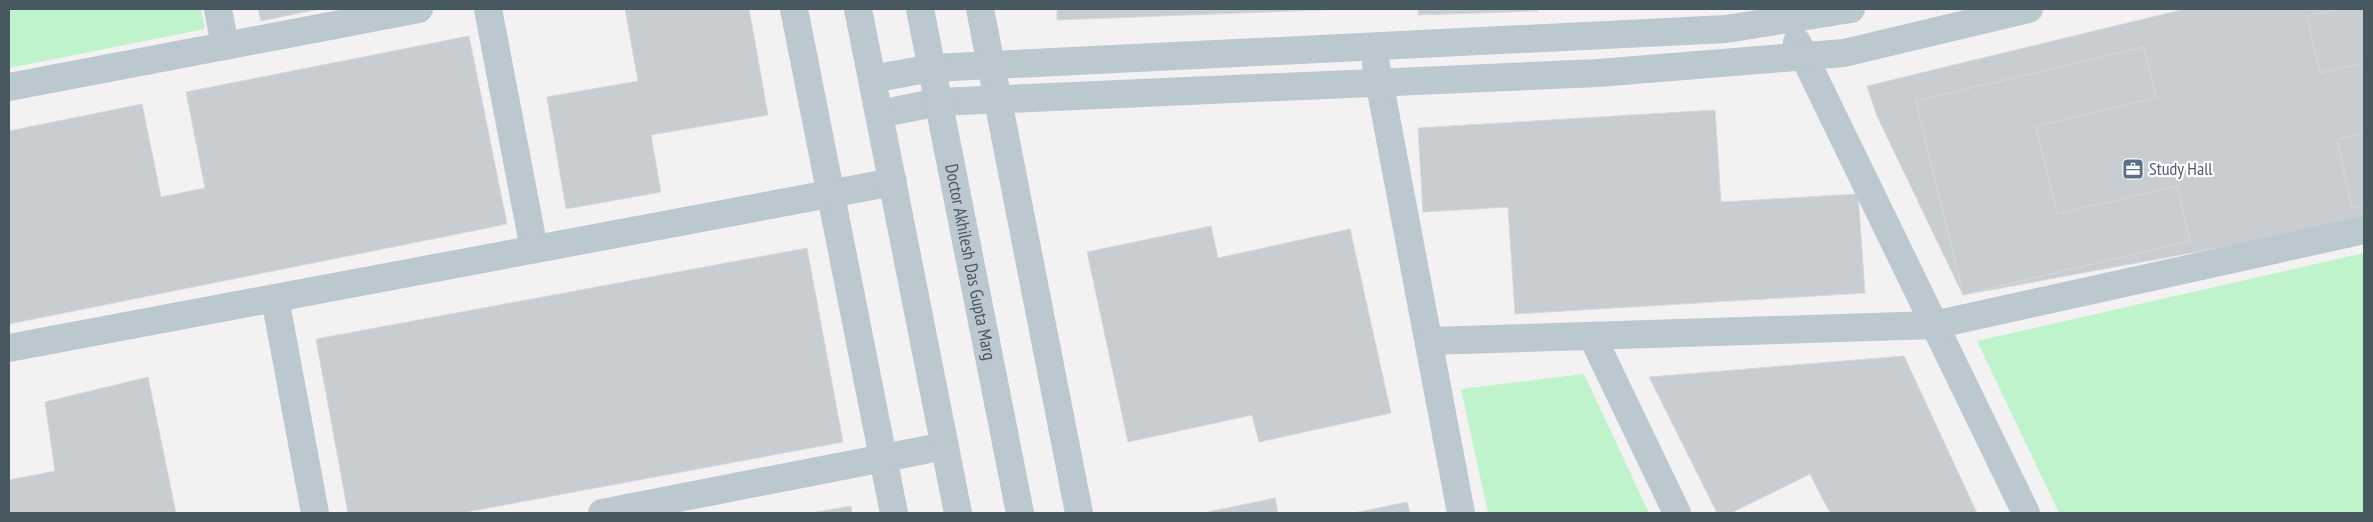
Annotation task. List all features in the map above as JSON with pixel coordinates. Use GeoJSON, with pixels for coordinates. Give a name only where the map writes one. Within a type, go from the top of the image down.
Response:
{"type":"FeatureCollection","features":[{"type":"Feature","properties":{"kind":"street"},"geometry":{"type":"LineString","coordinates":[[218,9],[225,46]]}},
{"type":"Feature","properties":{"kind":"street"},"geometry":{"type":"LineString","coordinates":[[9,87],[418,9]]}},
{"type":"Feature","properties":{"kind":"street"},"geometry":{"type":"LineString","coordinates":[[488,9],[534,249]]}},
{"type":"Feature","properties":{"kind":"street"},"geometry":{"type":"LineString","coordinates":[[794,9],[894,513]]}},
{"type":"Feature","properties":{"kind":"street"},"geometry":{"type":"LineString","coordinates":[[858,9],[958,513]]}},
{"type":"Feature","properties":{"kind":"street","name":"Doctor Akhilesh Das Gupta Marg"},"geometry":{"type":"LineString","coordinates":[[920,9],[1020,513]]}},
{"type":"Feature","properties":{"kind":"street"},"geometry":{"type":"LineString","coordinates":[[980,9],[1079,513]]}},
{"type":"Feature","properties":{"kind":"street"},"geometry":{"type":"LineString","coordinates":[[872,79],[932,68],[1726,29],[1784,14],[1851,9]]}},
{"type":"Feature","properties":{"kind":"street"},"geometry":{"type":"LineString","coordinates":[[879,114],[939,102],[1598,73],[1844,53],[2029,9]]}},
{"type":"Feature","properties":{"kind":"street"},"geometry":{"type":"LineString","coordinates":[[1784,14],[2026,513]]}},
{"type":"Feature","properties":{"kind":"street"},"geometry":{"type":"LineString","coordinates":[[1372,46],[1461,513]]}},
{"type":"Feature","properties":{"kind":"street"},"geometry":{"type":"LineString","coordinates":[[9,348],[893,182]]}},
{"type":"Feature","properties":{"kind":"street"},"geometry":{"type":"LineString","coordinates":[[1429,341],[1934,325],[2364,230]]}},
{"type":"Feature","properties":{"kind":"street"},"geometry":{"type":"LineString","coordinates":[[275,298],[315,513]]}},
{"type":"Feature","properties":{"kind":"street"},"geometry":{"type":"LineString","coordinates":[[1592,336],[1677,513]]}},
{"type":"Feature","properties":{"kind":"street"},"geometry":{"type":"LineString","coordinates":[[602,513],[945,446]]}},
{"type":"Feature","properties":{"kind":"green space"},"geometry":{"type":"Polygon","coordinates":[[[9,9],[201,9],[205,29],[9,68],[9,9]]]}},
{"type":"Feature","properties":{"kind":"green space"},"geometry":{"type":"Polygon","coordinates":[[[2364,253],[2364,513],[2059,513],[1977,341],[2364,253]]]}},
{"type":"Feature","properties":{"kind":"green space"},"geometry":{"type":"Polygon","coordinates":[[[1584,374],[1649,513],[1488,513],[1461,389],[1584,374]]]}},
{"type":"Feature","properties":{"kind":"building"},"geometry":{"type":"Polygon","coordinates":[[[258,9],[319,9],[261,21],[258,9]]]}},
{"type":"Feature","properties":{"kind":"building"},"geometry":{"type":"Polygon","coordinates":[[[625,9],[749,9],[768,115],[651,135],[661,192],[566,209],[547,97],[638,81],[625,9]]]}},
{"type":"Feature","properties":{"kind":"building"},"geometry":{"type":"Polygon","coordinates":[[[1057,9],[1348,9],[1057,20],[1057,9]]]}},
{"type":"Feature","properties":{"kind":"building"},"geometry":{"type":"Polygon","coordinates":[[[1418,9],[1538,9],[1538,11],[1418,15],[1418,9]]]}},
{"type":"Feature","properties":{"kind":"building","name":"Study Hall"},"geometry":{"type":"Polygon","coordinates":[[[2185,9],[2364,9],[2364,221],[1963,295],[1877,116],[1867,86],[2185,9]]]}},
{"type":"Feature","properties":{"kind":"building"},"geometry":{"type":"Polygon","coordinates":[[[2339,9],[2364,9],[2364,63],[2320,73],[2307,16],[2339,9]]]}},
{"type":"Feature","properties":{"kind":"building"},"geometry":{"type":"Polygon","coordinates":[[[469,36],[507,224],[9,324],[9,131],[142,104],[161,197],[205,188],[186,92],[469,36]]]}},
{"type":"Feature","properties":{"kind":"building","name":"Study Hall"},"geometry":{"type":"Polygon","coordinates":[[[2144,47],[2156,98],[2036,126],[2057,214],[2177,186],[2190,241],[1963,295],[1916,101],[2144,47]]]}},
{"type":"Feature","properties":{"kind":"building"},"geometry":{"type":"Polygon","coordinates":[[[1715,110],[1721,202],[1858,194],[1865,293],[1515,314],[1508,207],[1423,212],[1418,128],[1715,110]]]}},
{"type":"Feature","properties":{"kind":"building"},"geometry":{"type":"Polygon","coordinates":[[[2364,133],[2364,205],[2352,208],[2337,139],[2364,133]]]}},
{"type":"Feature","properties":{"kind":"building"},"geometry":{"type":"Polygon","coordinates":[[[1211,226],[1218,258],[1350,229],[1391,413],[1259,442],[1252,415],[1128,442],[1087,252],[1211,226]]]}},
{"type":"Feature","properties":{"kind":"building"},"geometry":{"type":"Polygon","coordinates":[[[807,248],[843,442],[461,513],[348,513],[316,339],[807,248]]]}},
{"type":"Feature","properties":{"kind":"building"},"geometry":{"type":"Polygon","coordinates":[[[1904,356],[1977,513],[1830,513],[1810,474],[1731,513],[1717,513],[1649,377],[1904,356]]]}},
{"type":"Feature","properties":{"kind":"building"},"geometry":{"type":"Polygon","coordinates":[[[148,377],[176,513],[9,513],[9,480],[55,471],[45,402],[148,377]]]}},
{"type":"Feature","properties":{"kind":"building"},"geometry":{"type":"Polygon","coordinates":[[[1275,498],[1278,513],[1203,513],[1275,498]]]}},
{"type":"Feature","properties":{"kind":"building"},"geometry":{"type":"Polygon","coordinates":[[[1407,502],[1410,513],[1354,513],[1407,502]]]}},
{"type":"Feature","properties":{"kind":"building"},"geometry":{"type":"Polygon","coordinates":[[[851,506],[852,513],[811,513],[851,506]]]}},
{"type":"Feature","properties":{"kind":"place","name":"Study Hall"},"geometry":{"type":"Point","coordinates":[2133,169]}}]}
